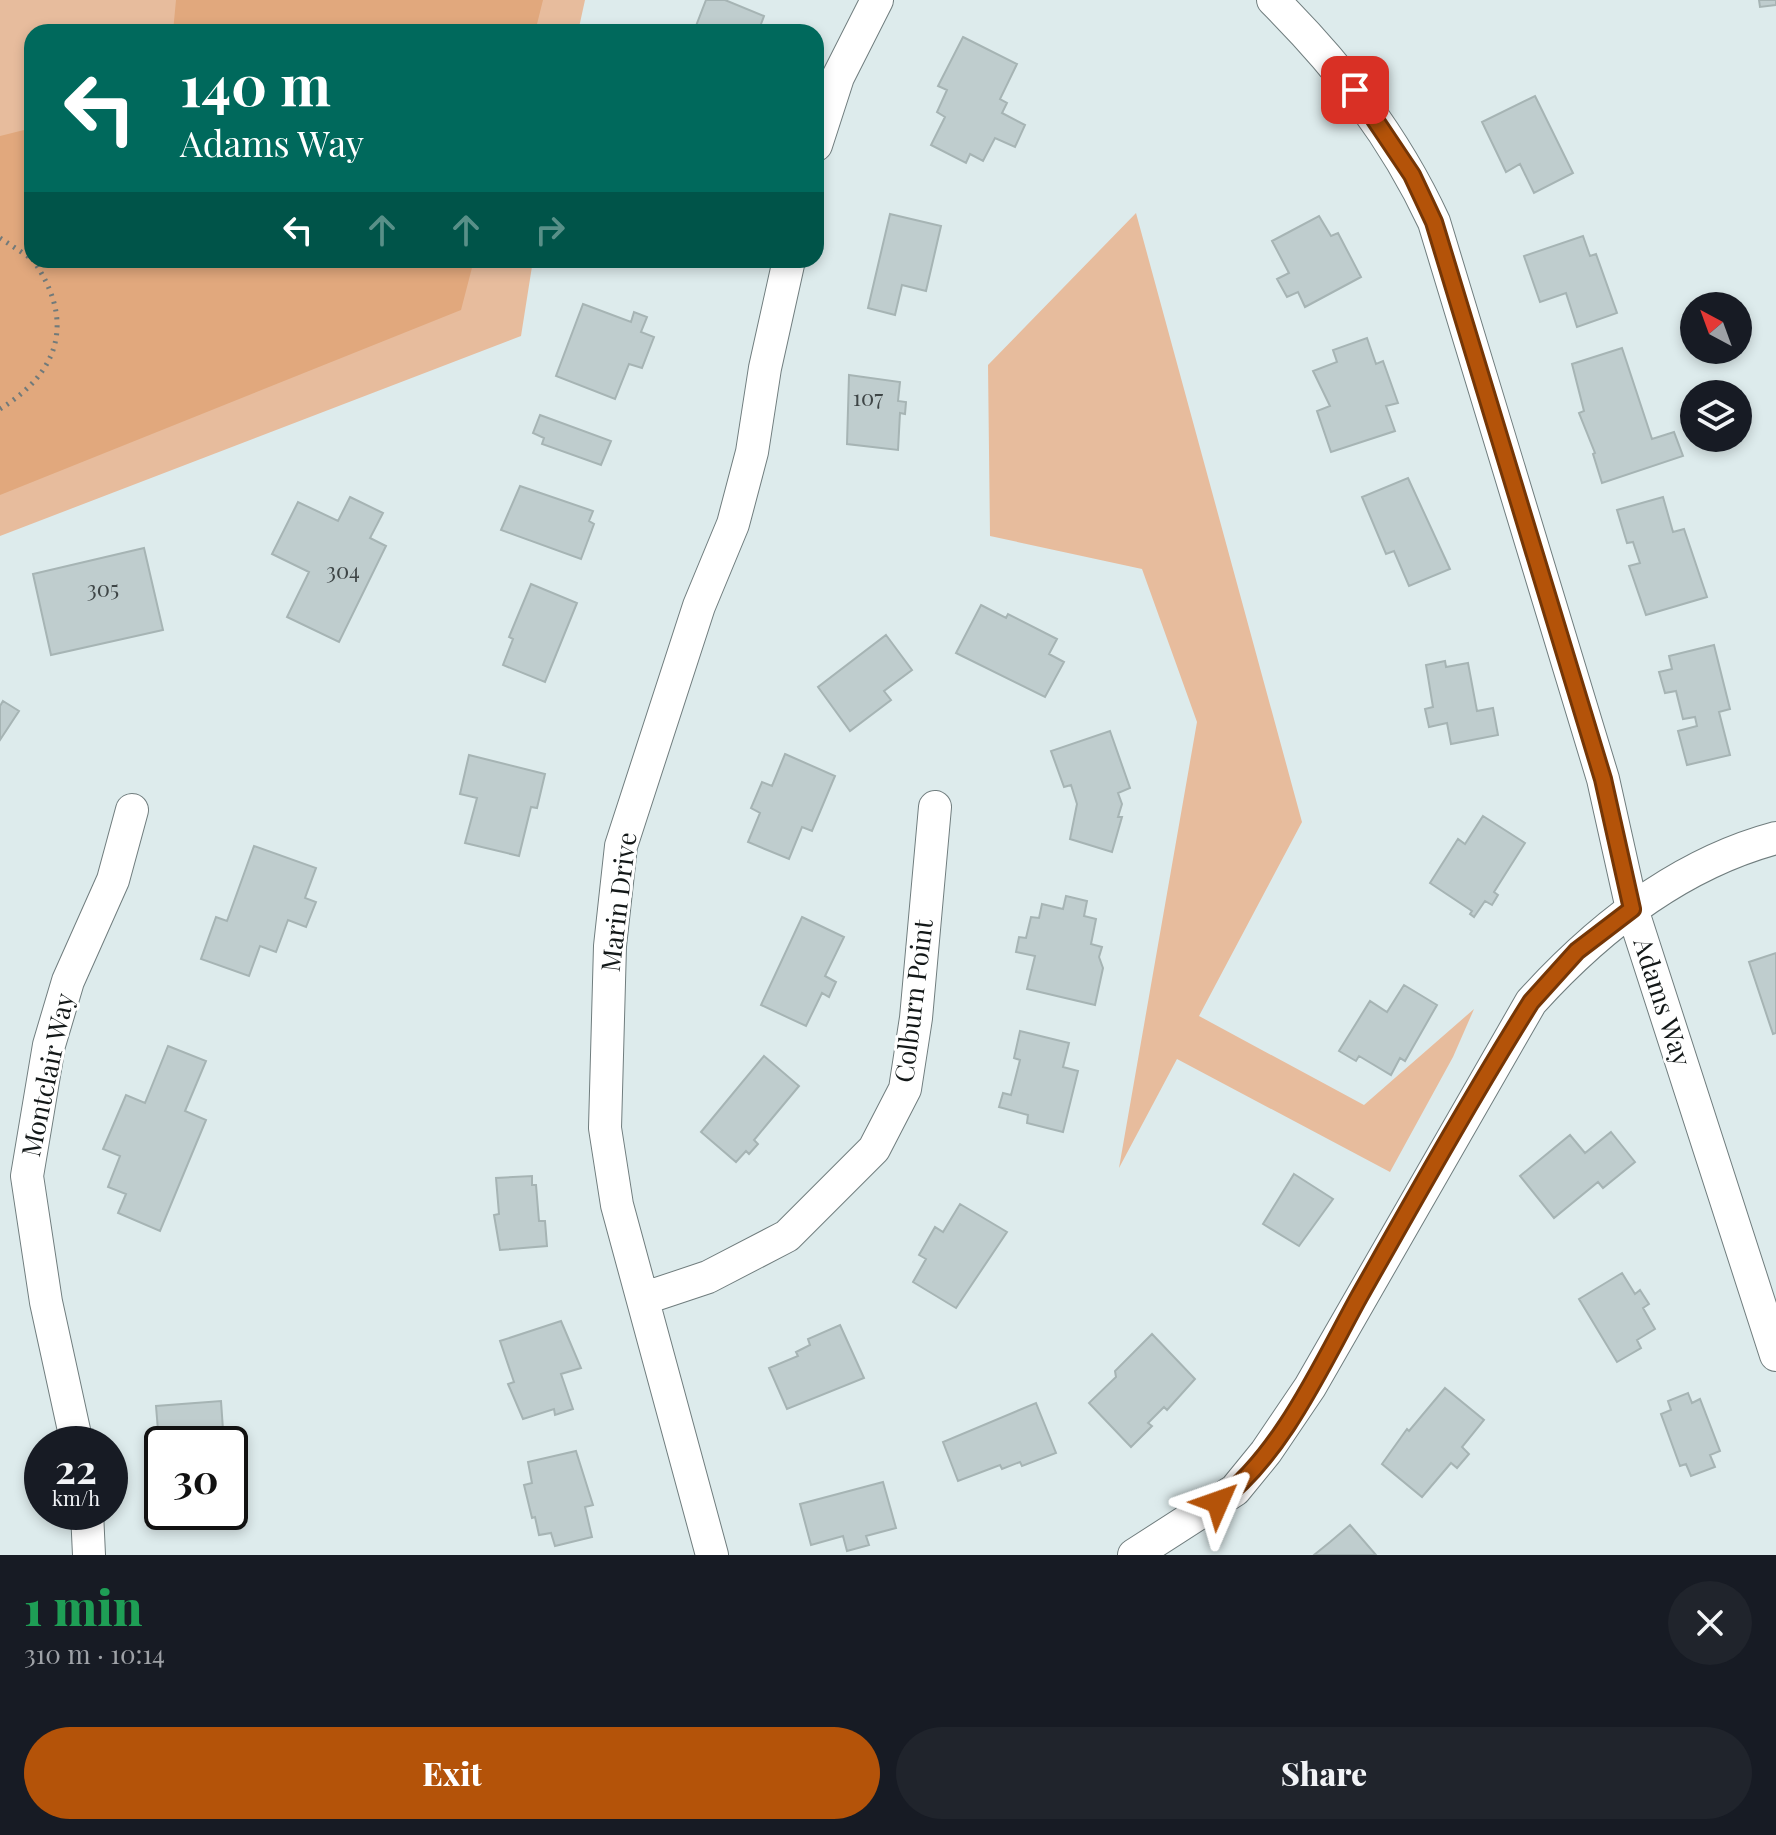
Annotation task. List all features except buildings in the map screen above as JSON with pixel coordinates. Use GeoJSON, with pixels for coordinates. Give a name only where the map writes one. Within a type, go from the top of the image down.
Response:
{"type":"FeatureCollection","features":[{"type":"Feature","properties":{"kind":"street"},"geometry":{"type":"LineString","coordinates":[[824,120],[838,77],[877,0]]}},
{"type":"Feature","properties":{"kind":"street","name":"Adams Way"},"geometry":{"type":"LineString","coordinates":[[1273,0],[1342,72],[1381,124],[1412,175],[1434,222],[1603,779],[1632,909],[1776,1355]]}},
{"type":"Feature","properties":{"kind":"street","name":"Marin Drive"},"geometry":{"type":"LineString","coordinates":[[712,1555],[645,1298],[617,1205],[605,1128],[610,946],[621,846],[699,606],[733,524],[752,452],[765,368],[787,268]]}},
{"type":"Feature","properties":{"kind":"street","name":"Colburn Point"},"geometry":{"type":"LineString","coordinates":[[645,1298],[708,1277],[787,1236],[874,1149],[905,1089],[916,1018],[935,807]]}},
{"type":"Feature","properties":{"kind":"street","name":"Montclair Way"},"geometry":{"type":"LineString","coordinates":[[73,1426],[46,1302],[14,1184],[68,981],[113,880],[132,810]]}},
{"type":"Feature","properties":{"kind":"street"},"geometry":{"type":"LineString","coordinates":[[1134,1555],[1235,1490],[1266,1452],[1310,1387],[1531,1002],[1577,951],[1632,909],[1687,874],[1776,838]]}},
{"type":"Feature","properties":{"kind":"street"},"geometry":{"type":"LineString","coordinates":[[88,1530],[89,1555]]}},
{"type":"Feature","properties":{"kind":"path"},"geometry":{"type":"LineString","coordinates":[[0,238],[24,254]]}},
{"type":"Feature","properties":{"kind":"path"},"geometry":{"type":"LineString","coordinates":[[0,409],[17,399],[50,362],[60,328],[49,282],[38,268]]}},
{"type":"Feature","properties":{"kind":"shaded area"},"geometry":{"type":"Polygon","coordinates":[[[0,0],[585,0],[580,24],[24,24],[24,268],[532,268],[521,336],[0,536],[0,0]]]}},
{"type":"Feature","properties":{"kind":"shaded area"},"geometry":{"type":"Polygon","coordinates":[[[176,0],[543,0],[537,24],[174,24],[176,0]]]}},
{"type":"Feature","properties":{"kind":"shaded area"},"geometry":{"type":"Polygon","coordinates":[[[24,130],[24,268],[472,268],[461,310],[0,495],[0,136],[24,130]]]}},
{"type":"Feature","properties":{"kind":"shaded area"},"geometry":{"type":"Polygon","coordinates":[[[1136,213],[1302,822],[1199,1016],[1364,1105],[1474,1009],[1453,1057],[1390,1172],[1177,1059],[1119,1168],[1197,722],[1142,569],[990,536],[988,365],[1136,213]]]}},
{"type":"Feature","properties":{"kind":"route"},"geometry":{"type":"LineString","coordinates":[[1218,1502],[1235,1490],[1266,1452],[1310,1387],[1531,1002],[1577,951],[1632,909],[1603,779],[1434,222],[1412,175],[1381,124],[1355,90]]}}]}
